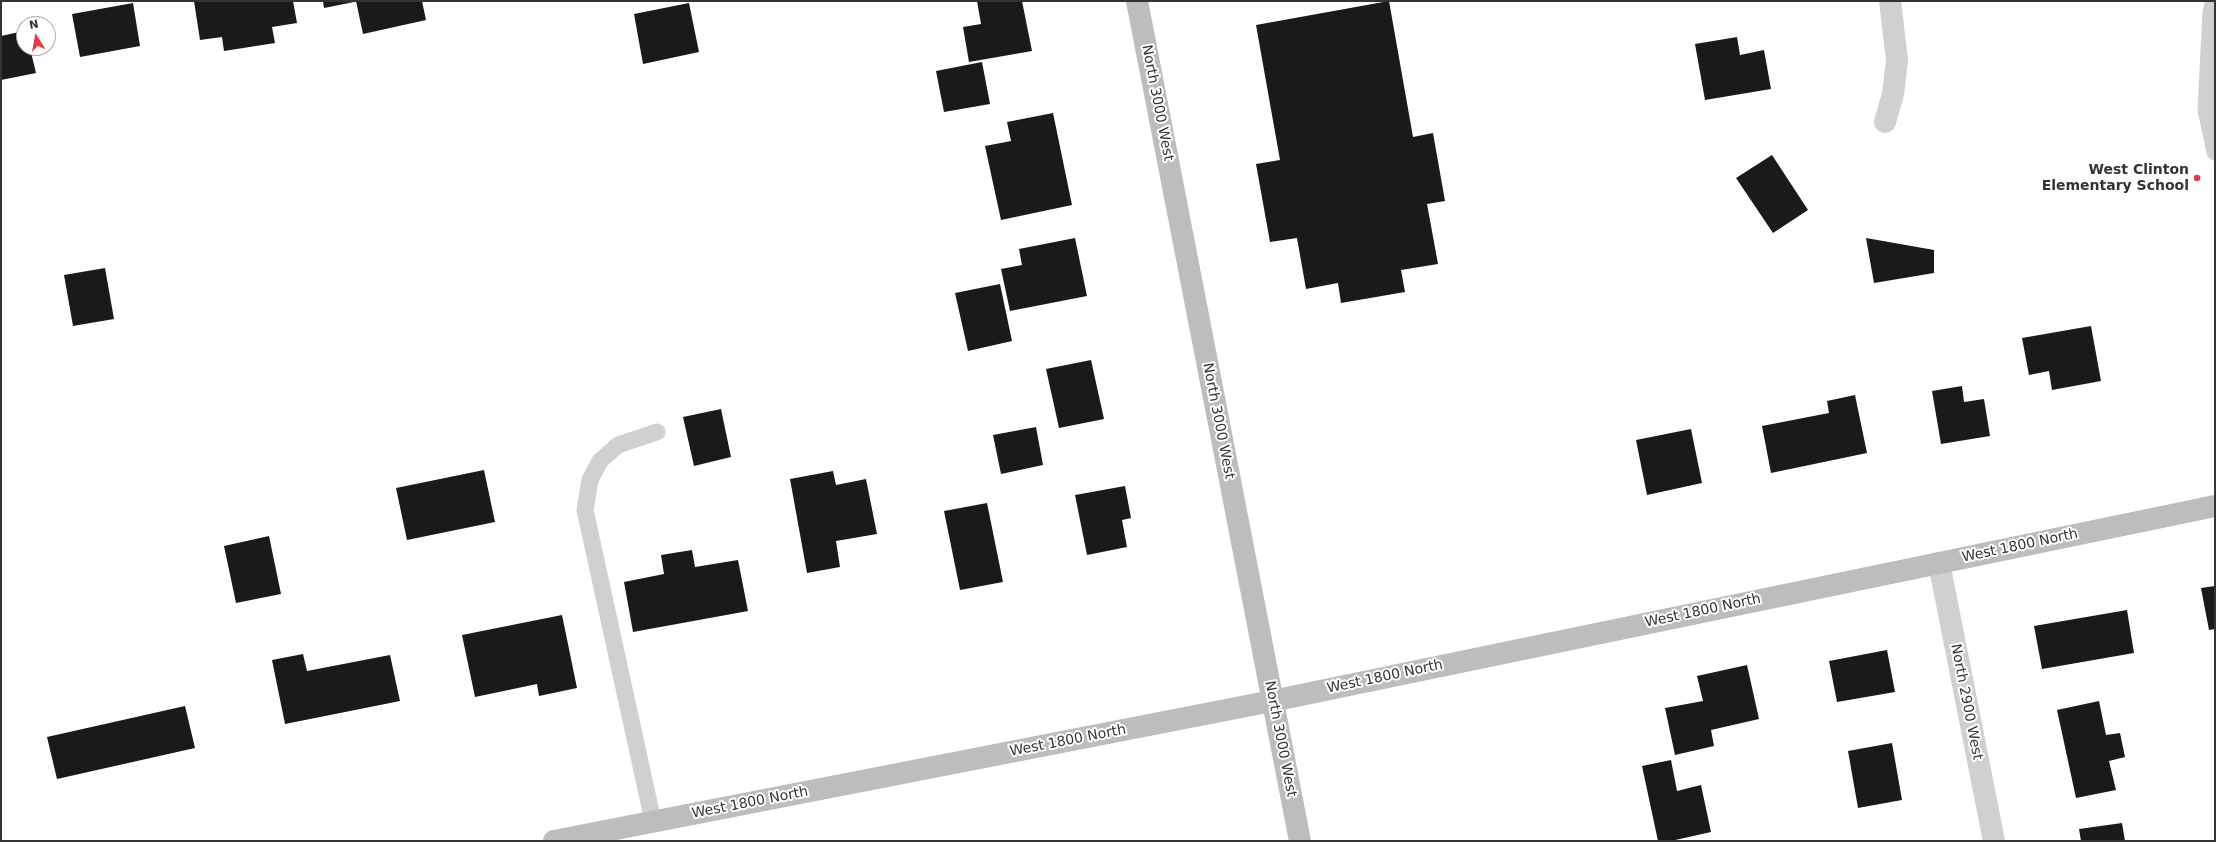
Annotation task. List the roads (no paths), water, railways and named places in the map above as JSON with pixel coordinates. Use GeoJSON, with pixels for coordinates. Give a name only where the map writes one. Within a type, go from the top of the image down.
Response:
{"type":"FeatureCollection","features":[{"type":"Feature","properties":{"kind":"main road","name":"North 3000 West"},"geometry":{"type":"LineString","coordinates":[[1137,1],[1300,841]]}},
{"type":"Feature","properties":{"kind":"main road","name":"West 1800 North"},"geometry":{"type":"LineString","coordinates":[[554,841],[1272,700],[2215,506]]}},
{"type":"Feature","properties":{"kind":"street"},"geometry":{"type":"LineString","coordinates":[[1885,122],[1893,94],[1898,60],[1890,1]]}},
{"type":"Feature","properties":{"kind":"street","name":"North 2900 West"},"geometry":{"type":"LineString","coordinates":[[1939,563],[1994,841]]}},
{"type":"Feature","properties":{"kind":"lane"},"geometry":{"type":"LineString","coordinates":[[2214,1],[2211,12],[2206,110],[2215,152]]}},
{"type":"Feature","properties":{"kind":"lane"},"geometry":{"type":"LineString","coordinates":[[653,821],[585,510],[590,480],[600,461],[618,445],[657,432]]}},
{"type":"Feature","properties":{"kind":"place","name":"West Clinton Elementary School"},"geometry":{"type":"Point","coordinates":[2197,178]}}]}
